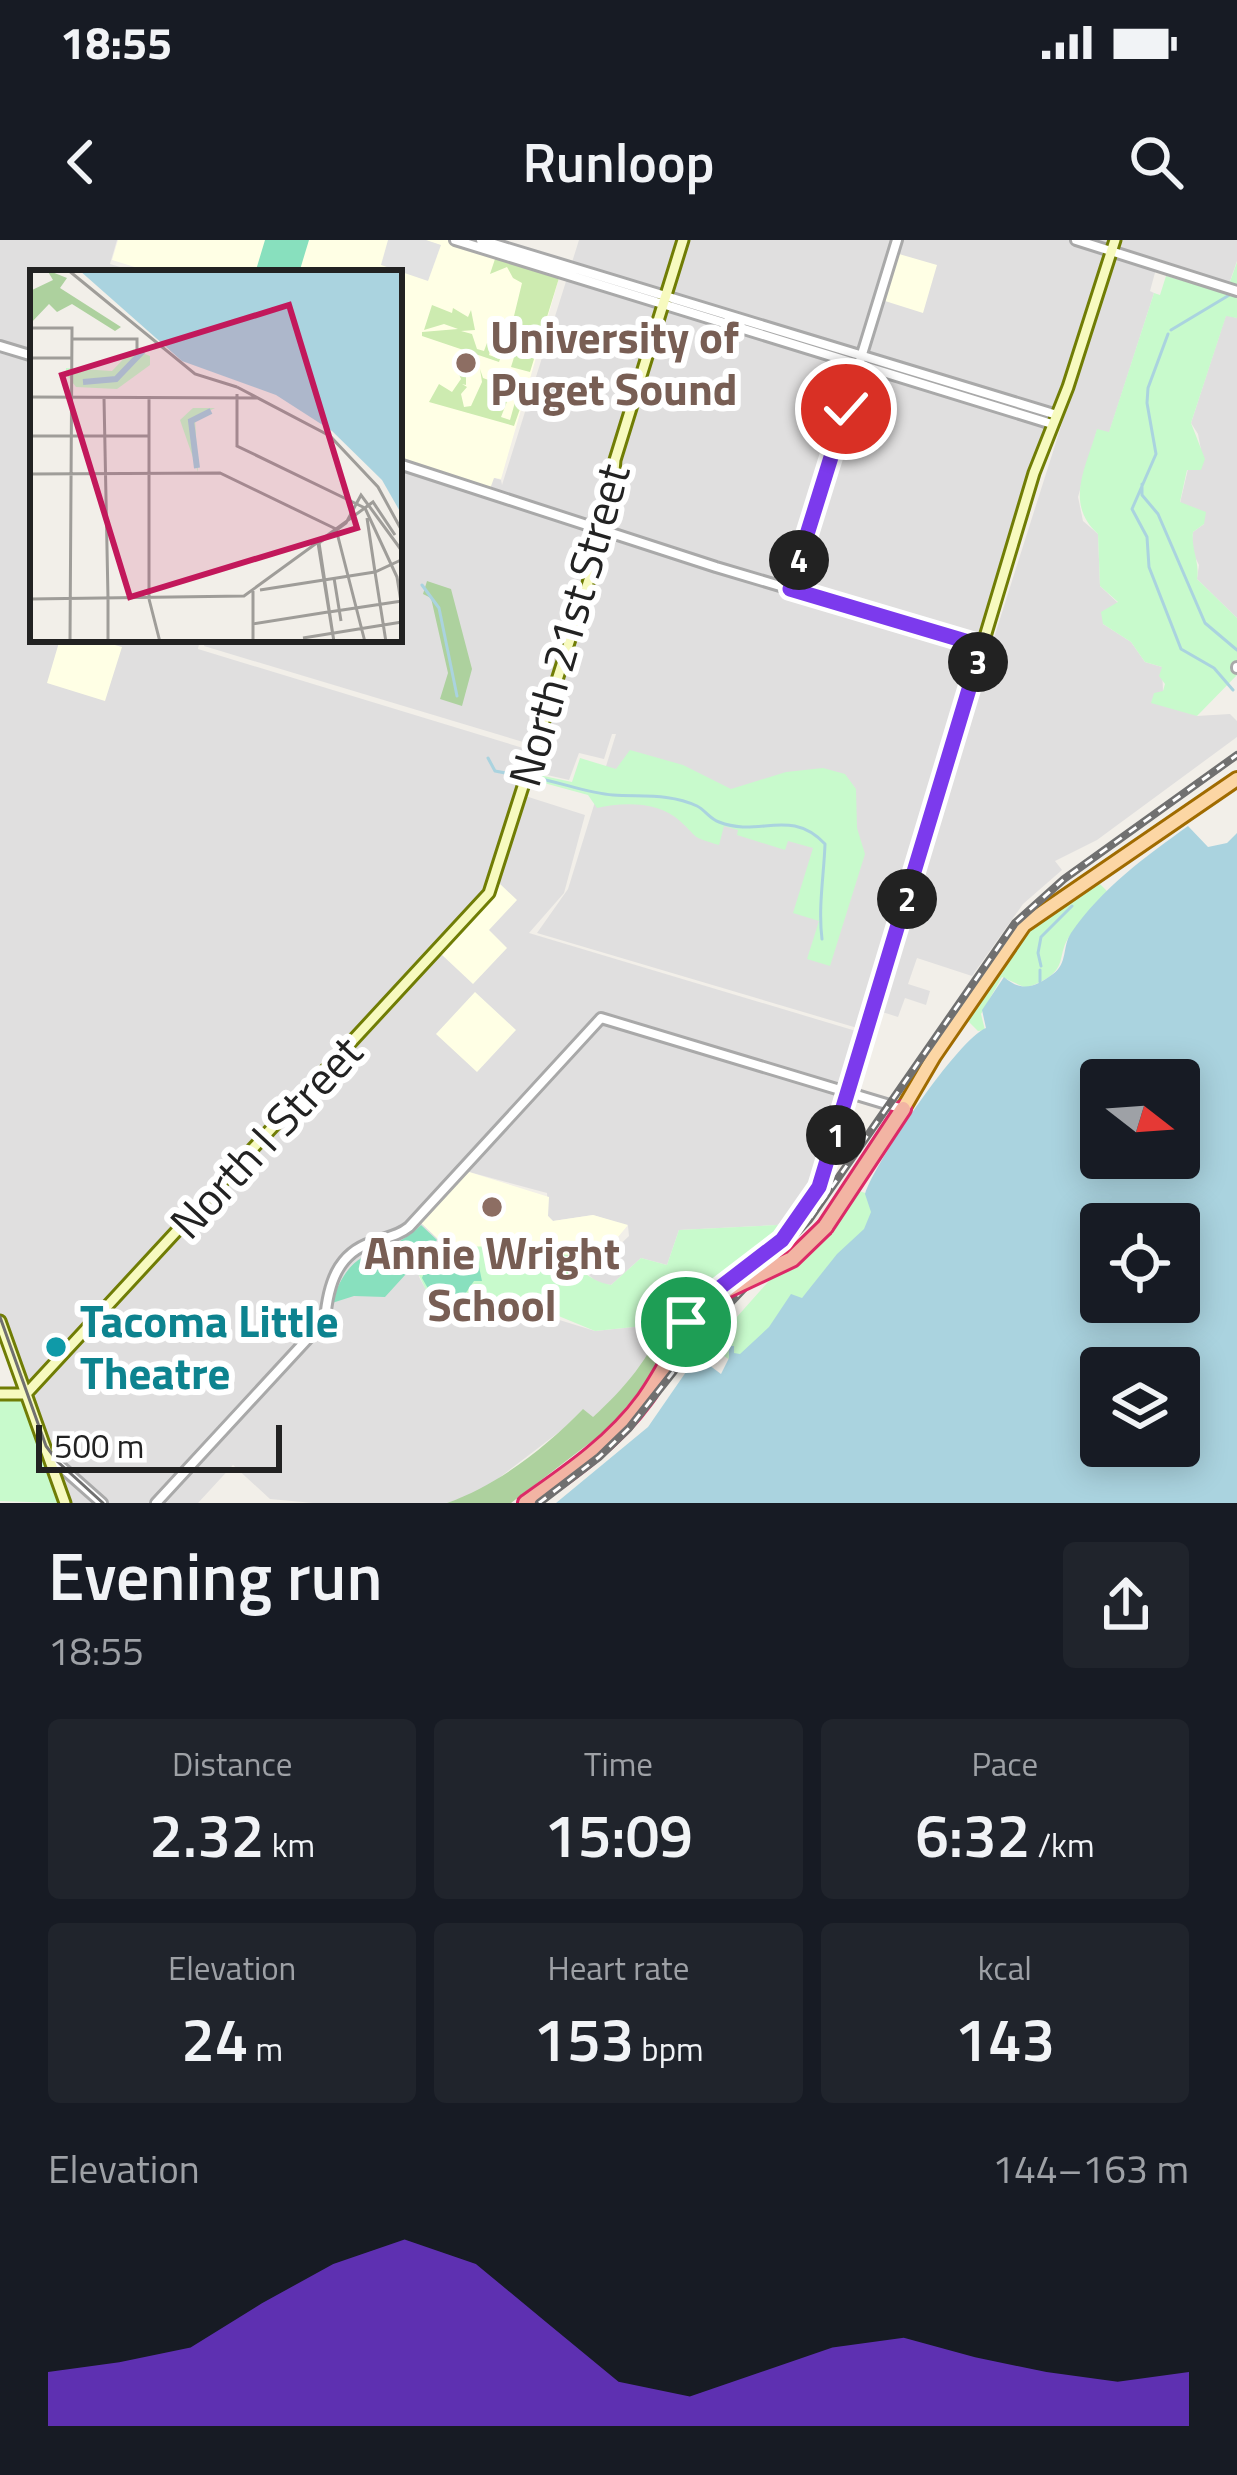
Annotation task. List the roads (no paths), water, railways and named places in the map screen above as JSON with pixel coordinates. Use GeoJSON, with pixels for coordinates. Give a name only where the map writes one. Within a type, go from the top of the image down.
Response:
{"type":"FeatureCollection","features":[{"type":"Feature","properties":{"kind":"highway"},"geometry":{"type":"LineString","coordinates":[[522,1503],[603,1445],[720,1289],[792,1259],[825,1227],[903,1109]]}},
{"type":"Feature","properties":{"kind":"main road","name":"North 21st Street"},"geometry":{"type":"LineString","coordinates":[[497,872],[612,507],[615,460],[683,240]]}},
{"type":"Feature","properties":{"kind":"main road"},"geometry":{"type":"LineString","coordinates":[[655,1380],[802,1215],[819,1187],[982,646],[1113,246]]}},
{"type":"Feature","properties":{"kind":"main road"},"geometry":{"type":"LineString","coordinates":[[903,1109],[968,1004],[1028,921],[1237,779]]}},
{"type":"Feature","properties":{"kind":"main road","name":"North I Street"},"geometry":{"type":"LineString","coordinates":[[26,1394],[486,897],[497,872]]}},
{"type":"Feature","properties":{"kind":"main road"},"geometry":{"type":"LineString","coordinates":[[655,1380],[690,1316],[771,1251]]}},
{"type":"Feature","properties":{"kind":"main road"},"geometry":{"type":"LineString","coordinates":[[712,1314],[730,1290],[720,1289]]}},
{"type":"Feature","properties":{"kind":"main road"},"geometry":{"type":"LineString","coordinates":[[0,1322],[65,1503]]}},
{"type":"Feature","properties":{"kind":"main road"},"geometry":{"type":"LineString","coordinates":[[0,1394],[26,1394]]}},
{"type":"Feature","properties":{"kind":"main road"},"geometry":{"type":"LineString","coordinates":[[58,1484],[68,1474]]}},
{"type":"Feature","properties":{"kind":"street"},"geometry":{"type":"LineString","coordinates":[[455,240],[1054,420]]}},
{"type":"Feature","properties":{"kind":"street"},"geometry":{"type":"LineString","coordinates":[[481,240],[665,301]]}},
{"type":"Feature","properties":{"kind":"street"},"geometry":{"type":"LineString","coordinates":[[790,589],[897,240]]}},
{"type":"Feature","properties":{"kind":"street"},"geometry":{"type":"LineString","coordinates":[[1076,240],[1113,246],[1237,291]]}},
{"type":"Feature","properties":{"kind":"street"},"geometry":{"type":"LineString","coordinates":[[0,346],[30,355]]}},
{"type":"Feature","properties":{"kind":"street"},"geometry":{"type":"LineString","coordinates":[[402,465],[982,646]]}},
{"type":"Feature","properties":{"kind":"street"},"geometry":{"type":"LineString","coordinates":[[156,1503],[325,1320],[330,1286],[342,1263],[358,1247],[410,1227],[601,1018],[903,1109]]}},
{"type":"Feature","properties":{"kind":"street"},"geometry":{"type":"LineString","coordinates":[[49,1456],[100,1503]]}},
{"type":"Feature","properties":{"kind":"water"},"geometry":{"type":"Polygon","coordinates":[[[1188,826],[1208,847],[1227,843],[1237,833],[1237,1503],[556,1503],[648,1427],[697,1356],[721,1374],[729,1346],[740,1354],[769,1327],[791,1294],[802,1298],[864,1229],[871,1212],[865,1194],[872,1178],[938,1076],[986,1028],[982,1010],[1004,977],[1028,986],[1053,974],[1061,965],[1071,933],[1125,874],[1188,826]]]}},
{"type":"Feature","properties":{"kind":"waterway"},"geometry":{"type":"LineString","coordinates":[[1171,330],[1236,291]]}},
{"type":"Feature","properties":{"kind":"waterway"},"geometry":{"type":"LineString","coordinates":[[1168,334],[1148,388],[1156,454],[1132,509],[1147,537],[1149,567],[1181,649],[1214,668],[1233,690]]}},
{"type":"Feature","properties":{"kind":"waterway"},"geometry":{"type":"LineString","coordinates":[[1142,484],[1142,495],[1158,514],[1205,623],[1237,650]]}},
{"type":"Feature","properties":{"kind":"waterway"},"geometry":{"type":"LineString","coordinates":[[422,585],[439,608],[457,696]]}},
{"type":"Feature","properties":{"kind":"waterway"},"geometry":{"type":"LineString","coordinates":[[488,758],[495,771],[521,776]]}},
{"type":"Feature","properties":{"kind":"waterway"},"geometry":{"type":"LineString","coordinates":[[530,777],[603,794],[676,799],[734,826],[787,825],[812,833],[825,844],[822,939]]}},
{"type":"Feature","properties":{"kind":"waterway"},"geometry":{"type":"LineString","coordinates":[[1041,966],[1041,937],[1072,906]]}},
{"type":"Feature","properties":{"kind":"waterway"},"geometry":{"type":"LineString","coordinates":[[1040,970],[1040,982]]}},
{"type":"Feature","properties":{"kind":"tram line"},"geometry":{"type":"LineString","coordinates":[[0,1317],[46,1446],[103,1503]]}},
{"type":"Feature","properties":{"kind":"railway"},"geometry":{"type":"LineString","coordinates":[[539,1503],[629,1428],[716,1318],[809,1220],[1015,923],[1064,879],[1237,755]]}},
{"type":"Feature","properties":{"kind":"place","name":"University of Puget Sound"},"geometry":{"type":"Point","coordinates":[466,363]}},
{"type":"Feature","properties":{"kind":"place","name":"Annie Wright School"},"geometry":{"type":"Point","coordinates":[492,1207]}},
{"type":"Feature","properties":{"kind":"place","name":"Tacoma Little Theatre"},"geometry":{"type":"Point","coordinates":[56,1347]}}]}
